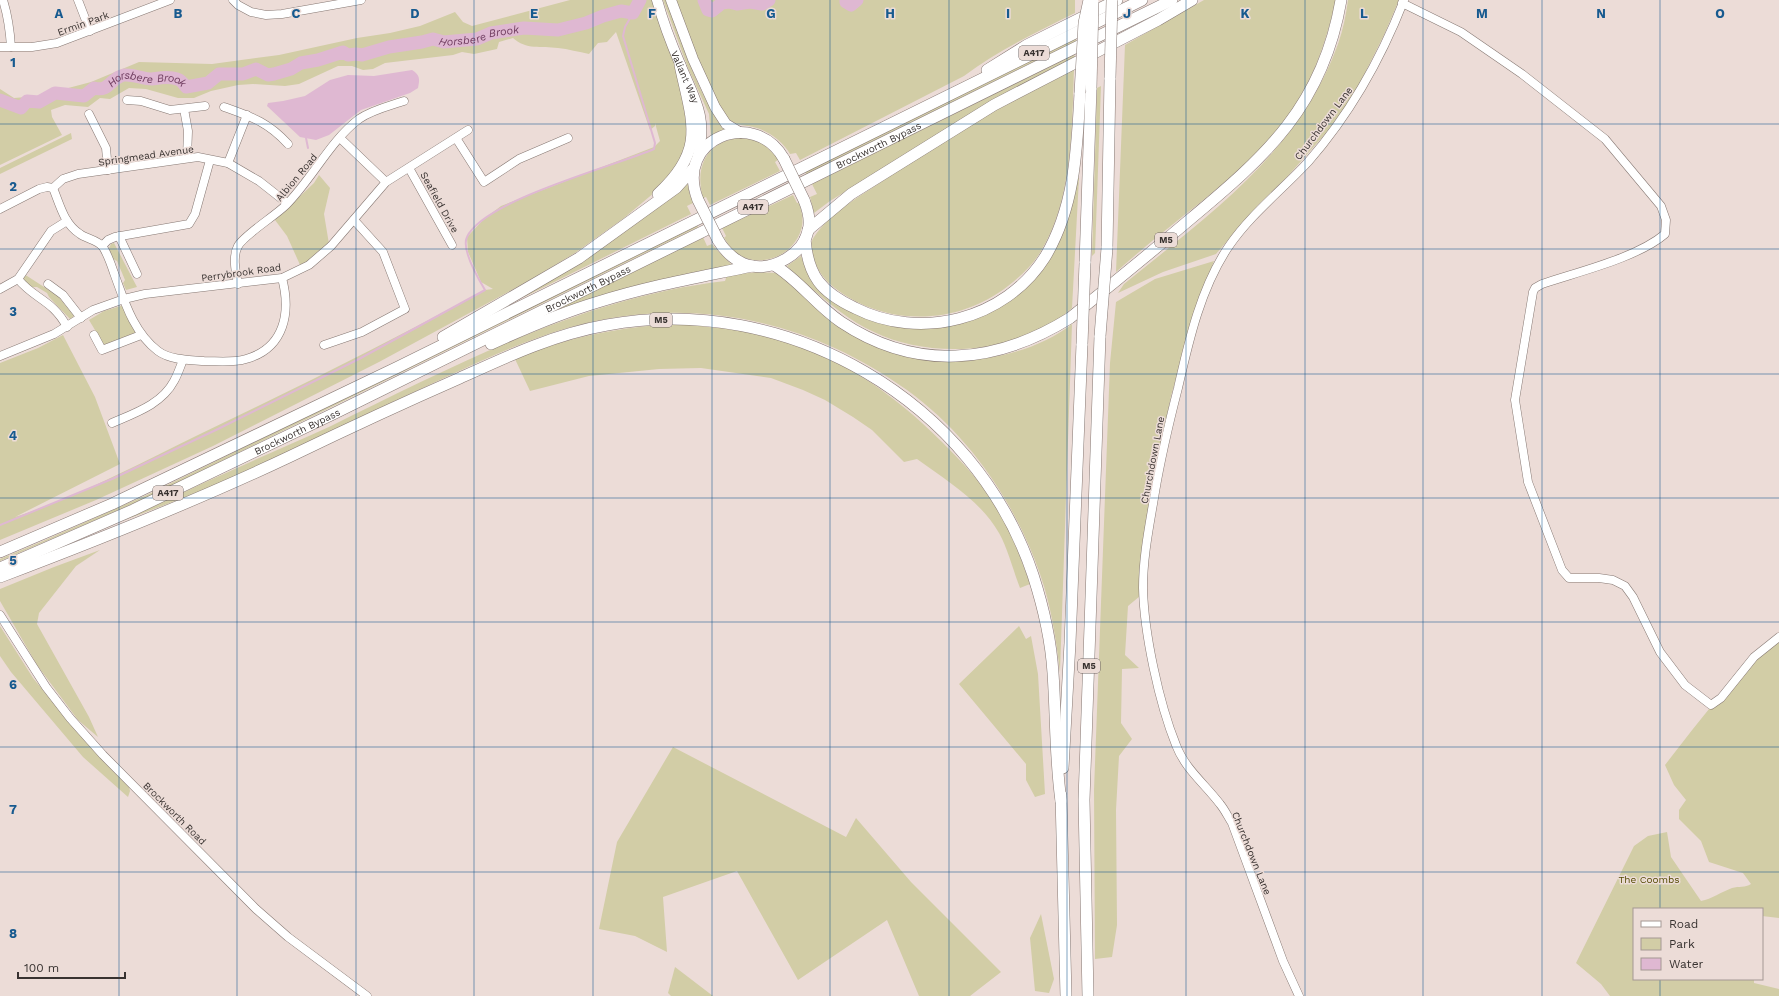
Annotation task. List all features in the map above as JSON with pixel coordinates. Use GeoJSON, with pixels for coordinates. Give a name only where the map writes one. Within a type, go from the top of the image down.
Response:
{"type":"FeatureCollection","features":[{"type":"Feature","properties":{"kind":"highway"},"geometry":{"type":"LineString","coordinates":[[752,266],[733,257],[718,240],[698,200],[693,182],[693,169],[698,155],[706,145],[727,134],[741,132],[756,135],[767,140],[776,147],[784,159],[804,200],[808,212],[806,257],[810,268],[820,284],[841,300],[871,315],[902,323],[936,323],[972,315],[994,304],[1012,292],[1038,267],[1050,248],[1060,225],[1074,173],[1084,23],[1089,0]]}},
{"type":"Feature","properties":{"kind":"highway","name":"M5"},"geometry":{"type":"LineString","coordinates":[[1066,996],[1061,801],[1070,643],[1082,344],[1093,0]]}},
{"type":"Feature","properties":{"kind":"highway","name":"M5"},"geometry":{"type":"LineString","coordinates":[[1088,996],[1084,800],[1100,336],[1107,248],[1112,0]]}},
{"type":"Feature","properties":{"kind":"highway","name":"M5"},"geometry":{"type":"LineString","coordinates":[[1112,21],[1116,0]]}},
{"type":"Feature","properties":{"kind":"highway","name":"M5"},"geometry":{"type":"LineString","coordinates":[[927,106],[1027,45],[1116,0]]}},
{"type":"Feature","properties":{"kind":"highway","name":"Brockworth Bypass"},"geometry":{"type":"LineString","coordinates":[[0,552],[112,504],[405,364],[1142,0]]}},
{"type":"Feature","properties":{"kind":"highway","name":"Brockworth Bypass"},"geometry":{"type":"LineString","coordinates":[[0,568],[133,510],[333,414],[1172,0]]}},
{"type":"Feature","properties":{"kind":"highway"},"geometry":{"type":"LineString","coordinates":[[333,414],[529,327],[569,312],[632,292],[752,266],[774,264],[790,255],[806,235],[851,194],[994,105],[1158,20],[1192,0]]}},
{"type":"Feature","properties":{"kind":"highway","name":"M5"},"geometry":{"type":"LineString","coordinates":[[774,264],[788,274],[821,306],[840,321],[861,334],[880,343],[913,352],[935,356],[980,354],[1003,350],[1048,332],[1070,318],[1231,185],[1277,139],[1301,106],[1322,69],[1335,32],[1341,0]]}},
{"type":"Feature","properties":{"kind":"highway"},"geometry":{"type":"LineString","coordinates":[[627,223],[679,172],[686,159],[691,144],[693,127],[692,110],[680,65]]}},
{"type":"Feature","properties":{"kind":"highway"},"geometry":{"type":"LineString","coordinates":[[328,400],[555,274],[580,258],[676,188],[693,169]]}},
{"type":"Feature","properties":{"kind":"highway","name":"M5"},"geometry":{"type":"LineString","coordinates":[[0,577],[221,488],[430,391],[520,351],[552,339],[609,324],[641,321],[706,321],[759,329],[807,344],[831,354],[860,368],[898,392],[931,420],[952,441],[973,465],[997,500],[1012,527],[1027,560],[1037,589],[1046,626],[1053,670],[1057,772],[1061,801]]}},
{"type":"Feature","properties":{"kind":"main road","name":"Valiant Way"},"geometry":{"type":"LineString","coordinates":[[671,1],[693,59],[715,108],[726,124],[741,132]]}},
{"type":"Feature","properties":{"kind":"main road","name":"Valiant Way"},"geometry":{"type":"LineString","coordinates":[[657,2],[680,65],[692,89],[700,112],[702,139],[698,155]]}},
{"type":"Feature","properties":{"kind":"street"},"geometry":{"type":"LineString","coordinates":[[3,0],[10,31],[11,47]]}},
{"type":"Feature","properties":{"kind":"street"},"geometry":{"type":"LineString","coordinates":[[78,0],[90,32]]}},
{"type":"Feature","properties":{"kind":"street","name":"Ermin Park"},"geometry":{"type":"LineString","coordinates":[[0,47],[32,47],[57,43],[90,32],[154,3],[170,0]]}},
{"type":"Feature","properties":{"kind":"street"},"geometry":{"type":"LineString","coordinates":[[233,0],[238,5],[251,12],[266,15],[282,14],[361,0]]}},
{"type":"Feature","properties":{"kind":"street"},"geometry":{"type":"LineString","coordinates":[[1403,2],[1461,32],[1522,74],[1605,139],[1661,206],[1666,220],[1664,234],[1658,240],[1632,254],[1542,284],[1535,288],[1533,292],[1515,400],[1528,482],[1562,570],[1569,578],[1599,578],[1613,580],[1626,586],[1660,652],[1685,686],[1711,705],[1721,698],[1754,657],[1779,637]]}},
{"type":"Feature","properties":{"kind":"street","name":"Churchdown Lane"},"geometry":{"type":"LineString","coordinates":[[1299,996],[1283,961],[1232,824],[1220,804],[1185,763],[1171,731],[1158,686],[1146,622],[1143,588],[1144,558],[1161,459],[1186,350],[1213,273],[1233,240],[1252,218],[1310,160],[1349,108],[1373,69],[1403,2]]}},
{"type":"Feature","properties":{"kind":"street"},"geometry":{"type":"LineString","coordinates":[[127,100],[141,101],[170,110],[205,106]]}},
{"type":"Feature","properties":{"kind":"street","name":"Albion Road"},"geometry":{"type":"LineString","coordinates":[[238,284],[234,255],[237,246],[242,239],[274,216],[287,204],[299,191],[340,138],[359,119],[372,112],[404,101]]}},
{"type":"Feature","properties":{"kind":"street"},"geometry":{"type":"LineString","coordinates":[[224,108],[247,115],[266,124],[288,144]]}},
{"type":"Feature","properties":{"kind":"street"},"geometry":{"type":"LineString","coordinates":[[184,109],[188,131],[187,158]]}},
{"type":"Feature","properties":{"kind":"street"},"geometry":{"type":"LineString","coordinates":[[89,114],[106,148],[108,170]]}},
{"type":"Feature","properties":{"kind":"street"},"geometry":{"type":"LineString","coordinates":[[228,163],[247,115]]}},
{"type":"Feature","properties":{"kind":"street","name":"Perrybrook Road"},"geometry":{"type":"LineString","coordinates":[[0,356],[36,342],[67,327],[93,310],[124,299],[151,293],[282,278],[310,265],[331,246],[386,182],[468,130]]}},
{"type":"Feature","properties":{"kind":"street"},"geometry":{"type":"LineString","coordinates":[[340,138],[386,182]]}},
{"type":"Feature","properties":{"kind":"street"},"geometry":{"type":"LineString","coordinates":[[456,138],[484,182],[519,159],[568,138]]}},
{"type":"Feature","properties":{"kind":"street","name":"Springmead Avenue"},"geometry":{"type":"LineString","coordinates":[[1,206],[40,189],[53,188],[63,179],[78,174],[146,166],[198,157],[228,163],[259,181],[287,204]]}},
{"type":"Feature","properties":{"kind":"street"},"geometry":{"type":"LineString","coordinates":[[102,246],[108,240],[119,236],[188,224],[195,214],[210,160]]}},
{"type":"Feature","properties":{"kind":"street","name":"Seafield Drive"},"geometry":{"type":"LineString","coordinates":[[409,168],[452,245]]}},
{"type":"Feature","properties":{"kind":"street"},"geometry":{"type":"LineString","coordinates":[[53,188],[67,221],[73,229],[102,246],[124,299],[141,334],[159,352],[182,360],[230,362],[246,359],[261,353],[274,343],[282,331],[286,313],[285,288],[282,278]]}},
{"type":"Feature","properties":{"kind":"street"},"geometry":{"type":"LineString","coordinates":[[324,345],[362,332],[406,309],[383,252],[354,220]]}},
{"type":"Feature","properties":{"kind":"street"},"geometry":{"type":"LineString","coordinates":[[0,289],[18,279],[51,231],[67,221]]}},
{"type":"Feature","properties":{"kind":"street"},"geometry":{"type":"LineString","coordinates":[[119,236],[137,274]]}},
{"type":"Feature","properties":{"kind":"street"},"geometry":{"type":"LineString","coordinates":[[18,279],[29,290],[57,310],[67,327]]}},
{"type":"Feature","properties":{"kind":"street"},"geometry":{"type":"LineString","coordinates":[[48,284],[63,295],[81,318]]}},
{"type":"Feature","properties":{"kind":"street"},"geometry":{"type":"LineString","coordinates":[[94,335],[102,350],[141,334]]}},
{"type":"Feature","properties":{"kind":"street"},"geometry":{"type":"LineString","coordinates":[[112,423],[149,406],[167,392],[174,381],[182,360]]}},
{"type":"Feature","properties":{"kind":"street","name":"Brockworth Road"},"geometry":{"type":"LineString","coordinates":[[2,617],[46,687],[70,718],[103,755],[267,918],[288,937],[367,996]]}},
{"type":"Feature","properties":{"kind":"green space"},"geometry":{"type":"Polygon","coordinates":[[[570,0],[653,0],[665,32],[686,103],[688,146],[680,162],[655,192],[624,218],[575,253],[532,279],[379,362],[213,446],[96,500],[0,540],[0,363],[38,348],[63,335],[95,397],[120,464],[15,517],[85,490],[414,328],[485,290],[493,289],[481,282],[468,252],[467,237],[484,219],[501,206],[654,147],[660,141],[655,123],[655,126],[650,130],[616,32],[607,42],[598,43],[589,54],[562,48],[528,46],[513,38],[499,42],[497,49],[474,54],[462,52],[453,55],[385,63],[373,69],[363,70],[352,66],[338,66],[299,84],[285,86],[253,84],[238,85],[211,91],[194,98],[178,98],[146,89],[129,88],[110,99],[100,98],[88,107],[65,105],[51,110],[52,117],[62,135],[0,165],[0,89],[14,98],[38,96],[91,82],[139,62],[212,64],[279,55],[420,26],[455,12],[463,22],[472,26],[570,0]]]}},
{"type":"Feature","properties":{"kind":"green space"},"geometry":{"type":"Polygon","coordinates":[[[663,0],[667,0],[699,86],[708,103],[726,129],[711,137],[709,114],[688,68],[663,0]]]}},
{"type":"Feature","properties":{"kind":"green space"},"geometry":{"type":"Polygon","coordinates":[[[676,0],[1075,0],[1075,13],[1032,34],[990,58],[964,76],[800,160],[796,153],[790,154],[779,141],[769,133],[758,128],[735,123],[723,112],[700,64],[676,0]]]}},
{"type":"Feature","properties":{"kind":"green space"},"geometry":{"type":"Polygon","coordinates":[[[1204,0],[1336,0],[1323,47],[1310,78],[1295,107],[1273,135],[1232,176],[1116,272],[1125,45],[1204,0]]]}},
{"type":"Feature","properties":{"kind":"green space"},"geometry":{"type":"Polygon","coordinates":[[[1348,0],[1399,0],[1384,35],[1354,95],[1326,133],[1287,177],[1258,205],[1216,254],[1163,272],[1118,293],[1124,284],[1219,206],[1248,179],[1276,149],[1300,117],[1321,82],[1340,39],[1348,0]]]}},
{"type":"Feature","properties":{"kind":"green space"},"geometry":{"type":"Polygon","coordinates":[[[1076,38],[1076,41],[806,174],[805,171],[1076,38]]]}},
{"type":"Feature","properties":{"kind":"green space"},"geometry":{"type":"Polygon","coordinates":[[[1074,55],[1075,57],[993,100],[830,201],[814,213],[810,197],[817,194],[812,184],[1074,55]]]}},
{"type":"Feature","properties":{"kind":"green space"},"geometry":{"type":"Polygon","coordinates":[[[1074,68],[1069,162],[1059,209],[1052,231],[1038,256],[1013,282],[990,298],[971,307],[951,313],[930,316],[909,316],[888,313],[868,307],[842,294],[823,277],[816,265],[811,248],[814,237],[827,221],[854,200],[950,137],[992,111],[1074,68]]]}},
{"type":"Feature","properties":{"kind":"green space"},"geometry":{"type":"Polygon","coordinates":[[[1101,86],[1095,253],[1092,256],[1097,88],[1101,86]]]}},
{"type":"Feature","properties":{"kind":"green space"},"geometry":{"type":"Polygon","coordinates":[[[71,133],[72,139],[0,174],[0,168],[71,133]]]}},
{"type":"Feature","properties":{"kind":"green space"},"geometry":{"type":"Polygon","coordinates":[[[740,137],[753,139],[766,146],[779,159],[775,162],[780,171],[710,205],[706,197],[703,198],[701,190],[700,182],[704,160],[708,153],[721,143],[740,137]]]}},
{"type":"Feature","properties":{"kind":"green space"},"geometry":{"type":"Polygon","coordinates":[[[319,175],[330,188],[324,214],[329,244],[301,267],[287,236],[275,220],[314,183],[319,175]]]}},
{"type":"Feature","properties":{"kind":"green space"},"geometry":{"type":"Polygon","coordinates":[[[1076,178],[1079,178],[1072,308],[1056,321],[1036,332],[1014,340],[990,346],[966,349],[941,349],[918,346],[895,340],[865,328],[849,318],[811,288],[809,289],[787,266],[801,256],[806,269],[869,318],[957,323],[1039,269],[1076,178]]]}},
{"type":"Feature","properties":{"kind":"green space"},"geometry":{"type":"Polygon","coordinates":[[[688,184],[693,203],[687,206],[691,214],[524,297],[523,295],[649,213],[688,184]]]}},
{"type":"Feature","properties":{"kind":"green space"},"geometry":{"type":"Polygon","coordinates":[[[793,195],[797,203],[799,203],[802,213],[802,223],[797,239],[790,247],[782,254],[763,260],[753,260],[744,257],[732,249],[724,238],[726,236],[722,228],[793,195]]]}},
{"type":"Feature","properties":{"kind":"green space"},"geometry":{"type":"Polygon","coordinates":[[[697,225],[698,227],[144,499],[0,561],[0,559],[149,494],[697,225]]]}},
{"type":"Feature","properties":{"kind":"green space"},"geometry":{"type":"Polygon","coordinates":[[[703,237],[707,246],[712,244],[733,266],[548,315],[554,311],[703,237]]]}},
{"type":"Feature","properties":{"kind":"green space"},"geometry":{"type":"Polygon","coordinates":[[[114,243],[137,287],[126,290],[123,283],[125,280],[117,261],[113,259],[109,248],[111,244],[114,243]]]}},
{"type":"Feature","properties":{"kind":"green space"},"geometry":{"type":"Polygon","coordinates":[[[1214,261],[1192,323],[1171,396],[1160,452],[1140,596],[1128,606],[1125,655],[1139,668],[1122,669],[1121,723],[1132,739],[1119,756],[1116,810],[1117,925],[1112,957],[1095,959],[1094,790],[1110,363],[1116,302],[1155,279],[1214,261]]]}},
{"type":"Feature","properties":{"kind":"green space"},"geometry":{"type":"Polygon","coordinates":[[[759,272],[776,273],[781,275],[862,339],[889,351],[915,358],[971,360],[999,356],[1026,348],[1051,338],[1072,324],[1060,672],[1050,610],[1040,574],[1030,547],[1003,496],[970,449],[929,408],[907,390],[869,366],[829,346],[788,330],[746,320],[703,314],[659,313],[615,317],[571,327],[549,334],[483,360],[227,480],[122,521],[331,426],[425,380],[522,337],[571,318],[622,302],[673,289],[725,281],[727,275],[759,272]]]}},
{"type":"Feature","properties":{"kind":"green space"},"geometry":{"type":"Polygon","coordinates":[[[24,274],[58,296],[74,316],[70,319],[47,293],[37,287],[32,287],[23,281],[24,274]]]}},
{"type":"Feature","properties":{"kind":"green space"},"geometry":{"type":"Polygon","coordinates":[[[124,305],[137,332],[104,345],[89,320],[104,311],[124,305]]]}},
{"type":"Feature","properties":{"kind":"green space"},"geometry":{"type":"Polygon","coordinates":[[[679,324],[723,328],[766,336],[792,343],[839,364],[883,391],[942,442],[980,484],[993,502],[1008,530],[1030,584],[1020,588],[1008,553],[999,533],[991,521],[973,501],[917,459],[904,462],[872,430],[825,400],[803,390],[771,378],[701,368],[659,369],[589,376],[530,391],[515,359],[535,351],[596,334],[637,327],[679,324]]]}},
{"type":"Feature","properties":{"kind":"green space"},"geometry":{"type":"Polygon","coordinates":[[[100,550],[76,566],[39,613],[37,624],[89,717],[98,737],[78,720],[37,665],[0,601],[0,589],[100,550]]]}},
{"type":"Feature","properties":{"kind":"green space"},"geometry":{"type":"Polygon","coordinates":[[[0,626],[33,678],[76,730],[129,787],[130,791],[128,797],[83,757],[11,672],[0,656],[0,626]]]}},
{"type":"Feature","properties":{"kind":"green space"},"geometry":{"type":"Polygon","coordinates":[[[1019,626],[1026,639],[1031,636],[1038,674],[1045,794],[1035,797],[1026,780],[1026,764],[959,684],[1019,626]]]}},
{"type":"Feature","properties":{"kind":"green space","name":"The Coombs"},"geometry":{"type":"Polygon","coordinates":[[[1779,637],[1779,918],[1763,916],[1763,908],[1633,908],[1633,980],[1754,980],[1754,983],[1779,989],[1779,996],[1610,996],[1601,984],[1576,963],[1634,846],[1648,836],[1667,832],[1671,857],[1701,901],[1709,899],[1732,888],[1751,884],[1743,873],[1709,862],[1701,841],[1679,819],[1679,810],[1686,800],[1674,785],[1665,765],[1705,714],[1747,666],[1779,637]]]}},
{"type":"Feature","properties":{"kind":"green space"},"geometry":{"type":"Polygon","coordinates":[[[673,747],[846,837],[856,818],[911,882],[1001,972],[970,996],[919,996],[887,920],[798,980],[737,871],[663,897],[667,952],[635,936],[599,929],[617,842],[673,747]]]}},
{"type":"Feature","properties":{"kind":"green space"},"geometry":{"type":"Polygon","coordinates":[[[1041,914],[1054,979],[1049,993],[1035,991],[1030,938],[1041,914]]]}},
{"type":"Feature","properties":{"kind":"green space"},"geometry":{"type":"Polygon","coordinates":[[[675,967],[713,996],[671,996],[668,993],[675,967]]]}},
{"type":"Feature","properties":{"kind":"water"},"geometry":{"type":"Polygon","coordinates":[[[412,70],[419,78],[418,88],[410,93],[361,110],[329,135],[316,140],[300,137],[267,106],[268,103],[305,96],[330,80],[348,75],[374,76],[412,70]]]}},
{"type":"Feature","properties":{"kind":"waterway","name":"Horsbere Brook"},"geometry":{"type":"LineString","coordinates":[[0,100],[21,108],[27,101],[39,102],[55,93],[84,96],[94,88],[103,88],[124,75],[149,79],[174,78],[180,80],[186,87],[208,83],[219,74],[243,74],[256,69],[268,75],[274,74],[291,69],[301,63],[318,60],[343,52],[348,55],[362,55],[389,47],[433,39],[444,42],[477,39],[491,33],[524,28],[558,30],[586,23],[621,11],[633,13],[640,0]]}},
{"type":"Feature","properties":{"kind":"waterway","name":"Horsbere Brook"},"geometry":{"type":"LineString","coordinates":[[704,0],[708,10],[712,11],[722,3],[729,2],[737,4],[750,2],[762,4],[769,0]]}},
{"type":"Feature","properties":{"kind":"waterway","name":"Horsbere Brook"},"geometry":{"type":"LineString","coordinates":[[846,0],[846,2],[851,5],[857,0]]}},
{"type":"Feature","properties":{"kind":"waterway"},"geometry":{"type":"LineString","coordinates":[[0,525],[112,479],[218,429],[359,359],[485,290],[466,249],[467,237],[478,223],[498,210],[523,197],[654,149],[655,143],[623,36],[625,27],[633,13]]}},
{"type":"Feature","properties":{"kind":"waterway"},"geometry":{"type":"LineString","coordinates":[[306,138],[308,148]]}}]}
